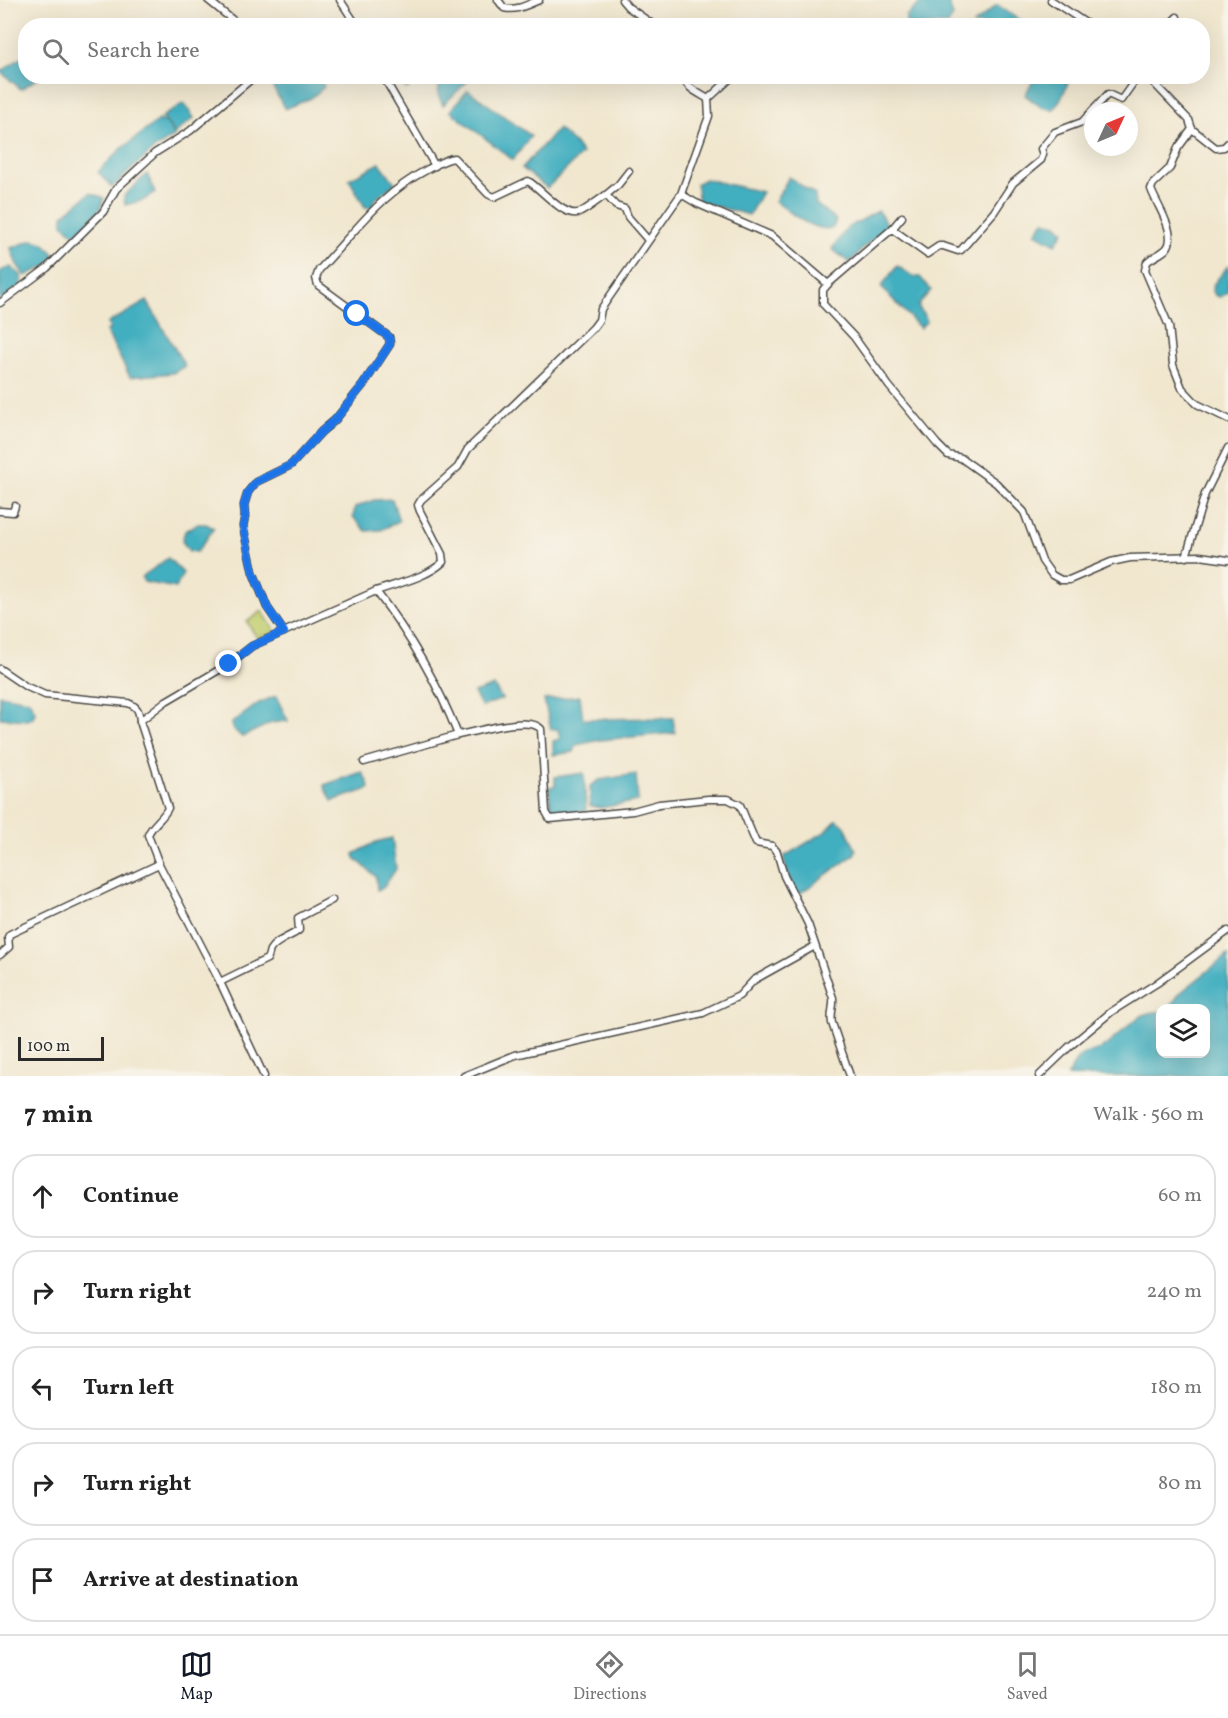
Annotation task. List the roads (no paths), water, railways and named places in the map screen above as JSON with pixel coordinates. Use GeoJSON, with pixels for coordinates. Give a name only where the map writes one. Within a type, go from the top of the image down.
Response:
{"type":"FeatureCollection","features":[{"type":"Feature","properties":{"kind":"street"},"geometry":{"type":"LineString","coordinates":[[208,0],[230,18]]}},
{"type":"Feature","properties":{"kind":"street"},"geometry":{"type":"LineString","coordinates":[[340,0],[352,18]]}},
{"type":"Feature","properties":{"kind":"street"},"geometry":{"type":"LineString","coordinates":[[498,0],[504,9],[512,10],[539,0]]}},
{"type":"Feature","properties":{"kind":"street"},"geometry":{"type":"LineString","coordinates":[[622,0],[644,18]]}},
{"type":"Feature","properties":{"kind":"street"},"geometry":{"type":"LineString","coordinates":[[1051,0],[1078,18]]}},
{"type":"Feature","properties":{"kind":"street"},"geometry":{"type":"LineString","coordinates":[[0,303],[47,268],[103,212],[116,189],[155,153],[190,131],[246,84]]}},
{"type":"Feature","properties":{"kind":"street"},"geometry":{"type":"LineString","coordinates":[[387,84],[435,166]]}},
{"type":"Feature","properties":{"kind":"street"},"geometry":{"type":"LineString","coordinates":[[687,84],[708,99]]}},
{"type":"Feature","properties":{"kind":"street"},"geometry":{"type":"LineString","coordinates":[[708,99],[724,84]]}},
{"type":"Feature","properties":{"kind":"street"},"geometry":{"type":"LineString","coordinates":[[892,229],[927,254],[939,246],[961,250],[994,212],[1013,183],[1041,160],[1043,154],[1041,149],[1055,132],[1082,122],[1108,94],[1121,100],[1132,84]]}},
{"type":"Feature","properties":{"kind":"street"},"geometry":{"type":"LineString","coordinates":[[1155,84],[1189,120],[1192,129],[1216,148],[1224,147],[1228,143]]}},
{"type":"Feature","properties":{"kind":"street"},"geometry":{"type":"LineString","coordinates":[[140,721],[156,711],[166,701],[229,664],[252,646],[339,605],[413,578],[438,567],[443,562],[442,554],[418,505],[458,467],[468,449],[599,320],[601,309],[681,194],[709,116],[708,99]]}},
{"type":"Feature","properties":{"kind":"street"},"geometry":{"type":"LineString","coordinates":[[1192,129],[1178,148],[1170,168],[1153,184],[1151,189],[1167,223],[1170,242],[1167,248],[1147,262],[1145,270],[1169,326],[1171,333],[1169,346],[1182,388],[1197,404],[1228,419]]}},
{"type":"Feature","properties":{"kind":"street"},"geometry":{"type":"LineString","coordinates":[[284,632],[267,607],[253,572],[243,526],[244,505],[248,492],[256,482],[291,465],[335,420],[363,385],[391,340],[318,285],[316,278],[319,270],[379,203],[397,188],[454,158],[488,195],[494,197],[528,182],[565,210],[574,214],[581,212],[606,195],[629,171]]}},
{"type":"Feature","properties":{"kind":"street"},"geometry":{"type":"LineString","coordinates":[[681,194],[772,236],[828,284]]}},
{"type":"Feature","properties":{"kind":"street"},"geometry":{"type":"LineString","coordinates":[[606,195],[616,206],[625,209],[628,217],[648,240]]}},
{"type":"Feature","properties":{"kind":"street"},"geometry":{"type":"LineString","coordinates":[[903,217],[828,284],[823,290],[823,304],[854,337],[924,430],[948,454],[961,458],[996,483],[1024,512],[1042,561],[1052,575],[1065,581],[1111,562],[1130,558],[1200,556],[1228,560]]}},
{"type":"Feature","properties":{"kind":"street"},"geometry":{"type":"LineString","coordinates":[[1186,557],[1205,494],[1228,448]]}},
{"type":"Feature","properties":{"kind":"street"},"geometry":{"type":"LineString","coordinates":[[0,511],[13,512],[15,506]]}},
{"type":"Feature","properties":{"kind":"street"},"geometry":{"type":"LineString","coordinates":[[376,591],[425,667],[450,713],[458,735]]}},
{"type":"Feature","properties":{"kind":"street"},"geometry":{"type":"LineString","coordinates":[[0,669],[25,686],[45,695],[128,703],[135,705],[139,711],[140,721],[168,808],[165,815],[151,826],[148,835],[159,864],[220,982],[264,1076]]}},
{"type":"Feature","properties":{"kind":"street"},"geometry":{"type":"LineString","coordinates":[[364,762],[458,735],[531,723],[542,729],[546,812],[550,819],[633,811],[666,802],[720,798],[735,802],[743,808],[756,843],[772,846],[777,852],[784,876],[808,924],[833,998],[832,1023],[850,1076]]}},
{"type":"Feature","properties":{"kind":"street"},"geometry":{"type":"LineString","coordinates":[[0,955],[9,947],[10,934],[159,864]]}},
{"type":"Feature","properties":{"kind":"street"},"geometry":{"type":"LineString","coordinates":[[220,982],[267,959],[270,950],[278,942],[299,930],[298,918],[332,900]]}},
{"type":"Feature","properties":{"kind":"street"},"geometry":{"type":"LineString","coordinates":[[1039,1076],[1111,1012],[1157,983],[1228,931]]}},
{"type":"Feature","properties":{"kind":"street"},"geometry":{"type":"LineString","coordinates":[[464,1076],[515,1055],[703,1013],[739,996],[754,980],[815,946]]}},
{"type":"Feature","properties":{"kind":"water"},"geometry":{"type":"Polygon","coordinates":[[[924,0],[948,0],[953,16],[952,18],[906,18],[924,0]]]}},
{"type":"Feature","properties":{"kind":"water"},"geometry":{"type":"Polygon","coordinates":[[[997,5],[1016,18],[981,18],[997,5]]]}},
{"type":"Feature","properties":{"kind":"water"},"geometry":{"type":"Polygon","coordinates":[[[18,60],[18,84],[29,84],[21,89],[1,72],[18,60]]]}},
{"type":"Feature","properties":{"kind":"water"},"geometry":{"type":"Polygon","coordinates":[[[271,84],[323,84],[324,87],[311,98],[285,109],[271,84]]]}},
{"type":"Feature","properties":{"kind":"water"},"geometry":{"type":"Polygon","coordinates":[[[402,84],[415,84],[406,89],[402,84]]]}},
{"type":"Feature","properties":{"kind":"water"},"geometry":{"type":"Polygon","coordinates":[[[436,84],[465,84],[443,105],[438,95],[439,87],[436,84]]]}},
{"type":"Feature","properties":{"kind":"water"},"geometry":{"type":"Polygon","coordinates":[[[1031,84],[1068,84],[1053,110],[1041,107],[1025,95],[1031,84]]]}},
{"type":"Feature","properties":{"kind":"water"},"geometry":{"type":"Polygon","coordinates":[[[468,90],[531,136],[513,160],[450,111],[468,90]]]}},
{"type":"Feature","properties":{"kind":"water"},"geometry":{"type":"Polygon","coordinates":[[[184,103],[194,118],[175,133],[162,117],[184,103]]]}},
{"type":"Feature","properties":{"kind":"water"},"geometry":{"type":"Polygon","coordinates":[[[159,120],[167,123],[175,136],[154,149],[112,187],[98,172],[120,150],[159,120]]]}},
{"type":"Feature","properties":{"kind":"water"},"geometry":{"type":"Polygon","coordinates":[[[558,129],[574,143],[582,154],[547,188],[522,168],[558,129]]]}},
{"type":"Feature","properties":{"kind":"water"},"geometry":{"type":"Polygon","coordinates":[[[380,163],[395,183],[373,201],[373,208],[365,207],[349,179],[380,163]]]}},
{"type":"Feature","properties":{"kind":"water"},"geometry":{"type":"Polygon","coordinates":[[[147,174],[155,192],[144,200],[125,205],[124,196],[147,174]]]}},
{"type":"Feature","properties":{"kind":"water"},"geometry":{"type":"Polygon","coordinates":[[[789,177],[815,195],[816,204],[836,220],[833,228],[825,229],[810,225],[775,201],[789,177]]]}},
{"type":"Feature","properties":{"kind":"water"},"geometry":{"type":"Polygon","coordinates":[[[705,179],[762,192],[749,215],[699,202],[696,184],[705,179]]]}},
{"type":"Feature","properties":{"kind":"water"},"geometry":{"type":"Polygon","coordinates":[[[90,193],[104,198],[100,209],[75,235],[63,224],[63,215],[90,193]]]}},
{"type":"Feature","properties":{"kind":"water"},"geometry":{"type":"Polygon","coordinates":[[[878,211],[889,227],[869,242],[852,260],[849,262],[832,249],[847,228],[878,211]]]}},
{"type":"Feature","properties":{"kind":"water"},"geometry":{"type":"Polygon","coordinates":[[[1044,221],[1057,224],[1064,231],[1056,244],[1035,233],[1044,221]]]}},
{"type":"Feature","properties":{"kind":"water"},"geometry":{"type":"Polygon","coordinates":[[[32,240],[44,243],[55,255],[47,266],[25,276],[16,263],[11,248],[32,240]]]}},
{"type":"Feature","properties":{"kind":"water"},"geometry":{"type":"Polygon","coordinates":[[[897,266],[914,277],[920,277],[931,290],[918,306],[927,321],[920,328],[881,287],[897,266]]]}},
{"type":"Feature","properties":{"kind":"water"},"geometry":{"type":"Polygon","coordinates":[[[1228,266],[1228,292],[1221,297],[1216,296],[1212,291],[1213,285],[1228,266]]]}},
{"type":"Feature","properties":{"kind":"water"},"geometry":{"type":"Polygon","coordinates":[[[11,267],[21,275],[22,284],[0,301],[0,271],[11,267]]]}},
{"type":"Feature","properties":{"kind":"water"},"geometry":{"type":"Polygon","coordinates":[[[147,301],[185,366],[173,373],[130,377],[106,331],[110,329],[108,323],[147,301]]]}},
{"type":"Feature","properties":{"kind":"water"},"geometry":{"type":"Polygon","coordinates":[[[392,499],[399,521],[381,530],[366,531],[353,517],[355,507],[374,500],[392,499]]]}},
{"type":"Feature","properties":{"kind":"water"},"geometry":{"type":"Polygon","coordinates":[[[197,524],[206,524],[214,528],[197,552],[189,551],[182,541],[185,531],[197,524]]]}},
{"type":"Feature","properties":{"kind":"water"},"geometry":{"type":"Polygon","coordinates":[[[168,558],[183,573],[176,588],[144,582],[142,577],[168,558]]]}},
{"type":"Feature","properties":{"kind":"water"},"geometry":{"type":"Polygon","coordinates":[[[494,686],[502,699],[482,707],[474,693],[494,686]]]}},
{"type":"Feature","properties":{"kind":"water"},"geometry":{"type":"Polygon","coordinates":[[[0,695],[29,700],[35,711],[33,718],[27,720],[0,718],[0,695]]]}},
{"type":"Feature","properties":{"kind":"water"},"geometry":{"type":"Polygon","coordinates":[[[276,696],[288,721],[271,723],[242,737],[232,728],[232,723],[259,703],[276,696]]]}},
{"type":"Feature","properties":{"kind":"water"},"geometry":{"type":"Polygon","coordinates":[[[580,696],[583,719],[673,718],[675,733],[601,740],[576,745],[574,752],[553,755],[553,741],[560,739],[558,729],[551,730],[544,700],[580,696]]]}},
{"type":"Feature","properties":{"kind":"water"},"geometry":{"type":"Polygon","coordinates":[[[362,772],[369,789],[332,801],[324,785],[362,772]]]}},
{"type":"Feature","properties":{"kind":"water"},"geometry":{"type":"Polygon","coordinates":[[[584,773],[586,811],[552,815],[549,787],[555,786],[555,777],[584,773]]]}},
{"type":"Feature","properties":{"kind":"water"},"geometry":{"type":"Polygon","coordinates":[[[636,774],[638,801],[601,808],[590,806],[590,786],[599,780],[636,774]]]}},
{"type":"Feature","properties":{"kind":"water"},"geometry":{"type":"Polygon","coordinates":[[[837,820],[845,826],[856,850],[854,855],[799,894],[792,890],[785,856],[825,832],[837,820]]]}},
{"type":"Feature","properties":{"kind":"water"},"geometry":{"type":"Polygon","coordinates":[[[392,838],[396,869],[383,888],[377,890],[376,877],[355,858],[354,854],[376,842],[392,838]]]}},
{"type":"Feature","properties":{"kind":"water"},"geometry":{"type":"Polygon","coordinates":[[[1228,955],[1228,1076],[1067,1076],[1080,1056],[1102,1048],[1136,1019],[1151,1012],[1156,1012],[1156,1058],[1210,1058],[1210,1004],[1172,1004],[1180,993],[1228,955]]]}}]}
